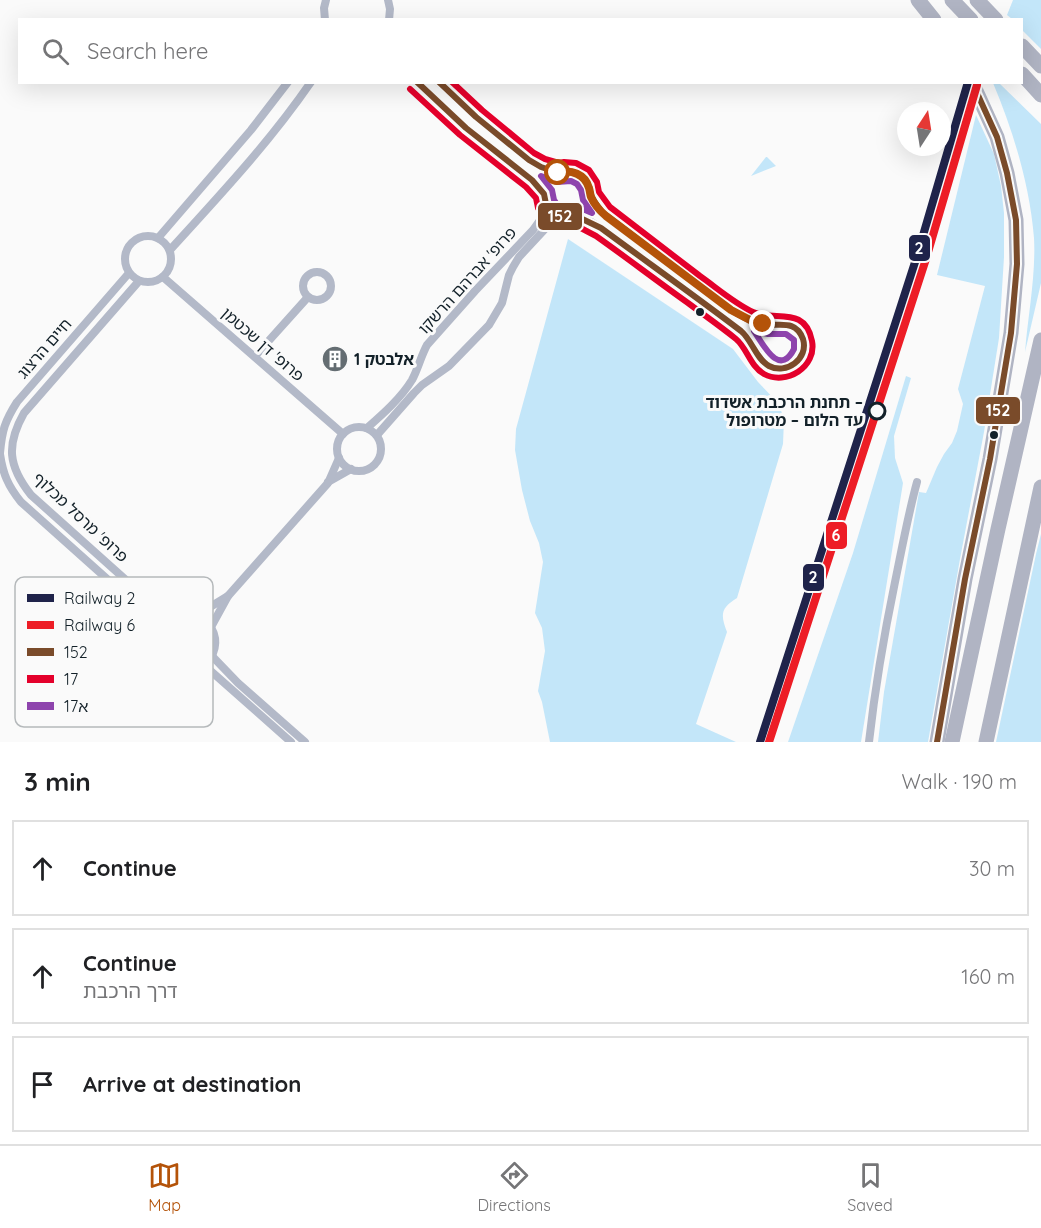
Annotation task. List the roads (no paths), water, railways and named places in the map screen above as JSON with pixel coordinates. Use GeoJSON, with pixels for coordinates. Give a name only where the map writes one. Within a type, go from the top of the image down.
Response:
{"type":"FeatureCollection","features":[{"type":"Feature","properties":{"kind":"highway"},"geometry":{"type":"LineString","coordinates":[[918,0],[932,18]]}},
{"type":"Feature","properties":{"kind":"highway"},"geometry":{"type":"LineString","coordinates":[[952,0],[969,18]]}},
{"type":"Feature","properties":{"kind":"highway"},"geometry":{"type":"LineString","coordinates":[[977,0],[994,18]]}},
{"type":"Feature","properties":{"kind":"highway"},"geometry":{"type":"LineString","coordinates":[[1023,47],[1041,66]]}},
{"type":"Feature","properties":{"kind":"highway"},"geometry":{"type":"LineString","coordinates":[[1023,75],[1041,95]]}},
{"type":"Feature","properties":{"kind":"highway"},"geometry":{"type":"LineString","coordinates":[[937,742],[965,579],[990,459],[1011,333],[1017,264],[1016,220],[1007,173],[997,137],[973,84]]}},
{"type":"Feature","properties":{"kind":"highway"},"geometry":{"type":"LineString","coordinates":[[952,742],[1041,340]]}},
{"type":"Feature","properties":{"kind":"highway"},"geometry":{"type":"LineString","coordinates":[[986,742],[1041,487]]}},
{"type":"Feature","properties":{"kind":"street"},"geometry":{"type":"LineString","coordinates":[[325,18],[326,0]]}},
{"type":"Feature","properties":{"kind":"street"},"geometry":{"type":"LineString","coordinates":[[389,1],[389,18]]}},
{"type":"Feature","properties":{"kind":"street"},"geometry":{"type":"LineString","coordinates":[[158,238],[251,130],[286,84]]}},
{"type":"Feature","properties":{"kind":"street"},"geometry":{"type":"LineString","coordinates":[[170,250],[252,159],[310,84]]}},
{"type":"Feature","properties":{"kind":"street"},"geometry":{"type":"LineString","coordinates":[[419,84],[466,128],[532,180],[544,194]]}},
{"type":"Feature","properties":{"kind":"street"},"geometry":{"type":"LineString","coordinates":[[440,84],[529,160],[558,173]]}},
{"type":"Feature","properties":{"kind":"street"},"geometry":{"type":"LineString","coordinates":[[576,216],[601,228],[743,333],[767,365],[780,370],[794,365],[802,354],[803,343],[798,332],[787,324],[771,325],[750,320],[731,310],[606,216],[599,209],[586,182],[579,174],[569,171],[558,173],[548,181],[544,194],[548,209],[557,216],[570,218],[586,208],[591,196]]}},
{"type":"Feature","properties":{"kind":"street","name":"פרופ' אברהם הרשקו"},"geometry":{"type":"LineString","coordinates":[[367,428],[382,416],[404,390],[415,373],[422,355],[438,332],[533,230],[548,209]]}},
{"type":"Feature","properties":{"kind":"street","name":"פרופ' אברהם הרשקו"},"geometry":{"type":"LineString","coordinates":[[377,435],[422,385],[453,362],[489,325],[502,303],[509,275],[519,257],[557,216]]}},
{"type":"Feature","properties":{"kind":"street"},"geometry":{"type":"LineString","coordinates":[[144,236],[158,238],[170,250],[171,265],[163,277],[152,283],[139,281],[129,273],[125,260],[132,242],[144,236]]}},
{"type":"Feature","properties":{"kind":"street","name":"חיים הרצוג"},"geometry":{"type":"LineString","coordinates":[[0,453],[2,433],[7,417],[17,402],[129,273]]}},
{"type":"Feature","properties":{"kind":"street","name":"פרופ' דן שכטמן"},"geometry":{"type":"LineString","coordinates":[[163,277],[343,434]]}},
{"type":"Feature","properties":{"kind":"street","name":"חיים הרצוג"},"geometry":{"type":"LineString","coordinates":[[12,453],[14,437],[24,413],[139,281]]}},
{"type":"Feature","properties":{"kind":"street"},"geometry":{"type":"LineString","coordinates":[[255,356],[308,297]]}},
{"type":"Feature","properties":{"kind":"street"},"geometry":{"type":"LineString","coordinates":[[758,354],[759,337],[771,325]]}},
{"type":"Feature","properties":{"kind":"street"},"geometry":{"type":"LineString","coordinates":[[354,427],[367,428],[377,435],[380,442],[381,449],[377,462],[365,470],[351,469],[339,458],[337,446],[339,439],[354,427]]}},
{"type":"Feature","properties":{"kind":"street","name":"פרופ' מרסל מכלוף"},"geometry":{"type":"LineString","coordinates":[[0,453],[3,471],[11,489],[21,502],[105,577]]}},
{"type":"Feature","properties":{"kind":"street","name":"פרופ' מרסל מכלוף"},"geometry":{"type":"LineString","coordinates":[[12,453],[14,467],[31,495],[123,577]]}},
{"type":"Feature","properties":{"kind":"street"},"geometry":{"type":"LineString","coordinates":[[328,483],[339,458]]}},
{"type":"Feature","properties":{"kind":"street"},"geometry":{"type":"LineString","coordinates":[[213,623],[228,596],[328,483],[351,469]]}},
{"type":"Feature","properties":{"kind":"street"},"geometry":{"type":"LineString","coordinates":[[869,742],[879,666],[907,519],[917,482]]}},
{"type":"Feature","properties":{"kind":"street"},"geometry":{"type":"LineString","coordinates":[[213,605],[228,596]]}},
{"type":"Feature","properties":{"kind":"street"},"geometry":{"type":"LineString","coordinates":[[213,633],[216,641],[213,654]]}},
{"type":"Feature","properties":{"kind":"street"},"geometry":{"type":"LineString","coordinates":[[213,657],[238,683],[305,742]]}},
{"type":"Feature","properties":{"kind":"street"},"geometry":{"type":"LineString","coordinates":[[213,673],[291,742]]}},
{"type":"Feature","properties":{"kind":"rail line","name":"2"},"geometry":{"type":"LineString","coordinates":[[760,742],[917,256],[967,84]]}},
{"type":"Feature","properties":{"kind":"rail line","name":"6"},"geometry":{"type":"LineString","coordinates":[[769,742],[926,259],[977,85]]}},
{"type":"Feature","properties":{"kind":"place","name":"אלבטק 1"},"geometry":{"type":"Point","coordinates":[335,359]}},
{"type":"Feature","properties":{"kind":"place","name":"תחנת הרכבת אשדוד – עד הלום – מטרופול"},"geometry":{"type":"Point","coordinates":[877,411]}}]}
